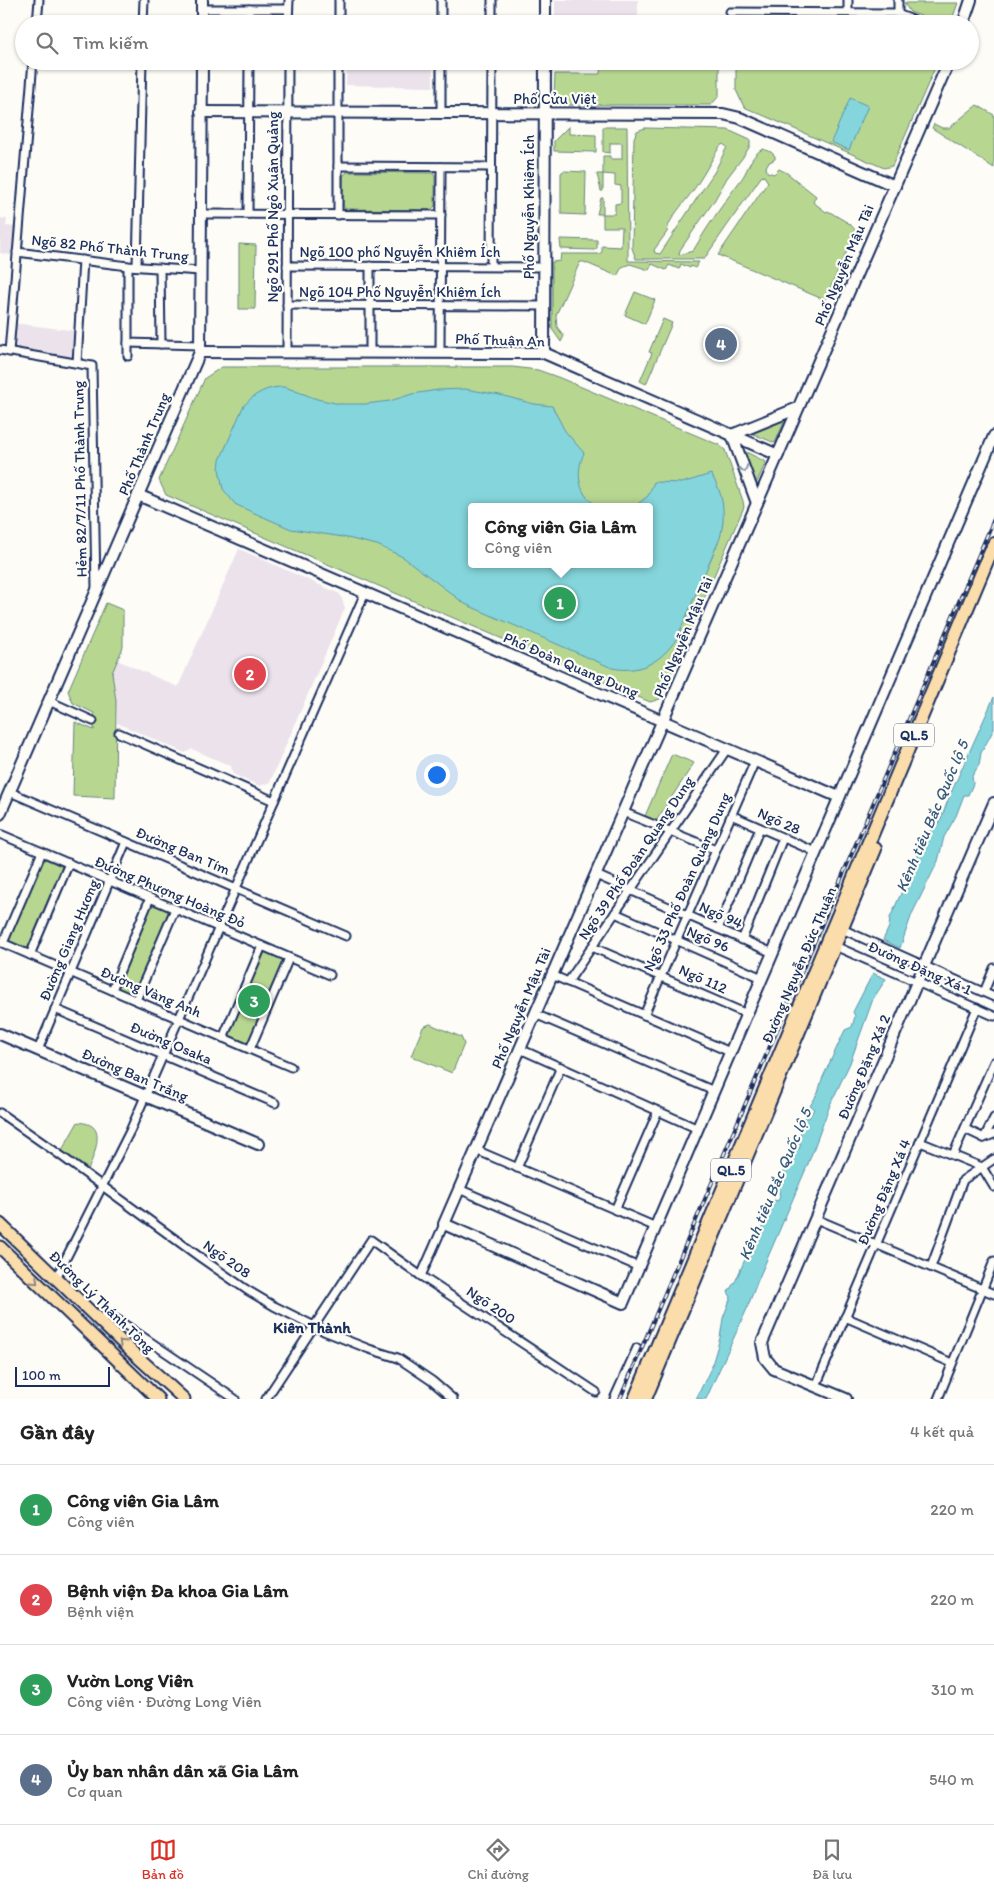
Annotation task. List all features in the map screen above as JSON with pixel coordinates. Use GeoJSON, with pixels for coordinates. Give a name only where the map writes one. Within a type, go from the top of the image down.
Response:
{"type":"FeatureCollection","features":[{"type":"Feature","properties":{"kind":"highway","name":"Đường Nguyễn Đức Thuận"},"geometry":{"type":"LineString","coordinates":[[645,1399],[994,544]]}},
{"type":"Feature","properties":{"kind":"highway","name":"Đường Nguyễn Đức Thuận"},"geometry":{"type":"LineString","coordinates":[[838,927],[994,563]]}},
{"type":"Feature","properties":{"kind":"highway","name":"Đường Nguyễn Đức Thuận"},"geometry":{"type":"LineString","coordinates":[[635,1399],[831,944]]}},
{"type":"Feature","properties":{"kind":"main road","name":"Đường Lý Thánh Tông"},"geometry":{"type":"LineString","coordinates":[[0,1224],[141,1361],[184,1399]]}},
{"type":"Feature","properties":{"kind":"main road","name":"Đường Lý Thánh Tông"},"geometry":{"type":"LineString","coordinates":[[0,1247],[158,1399]]}},
{"type":"Feature","properties":{"kind":"main road"},"geometry":{"type":"LineString","coordinates":[[131,1374],[141,1361]]}},
{"type":"Feature","properties":{"kind":"street"},"geometry":{"type":"LineString","coordinates":[[38,15],[39,0]]}},
{"type":"Feature","properties":{"kind":"street"},"geometry":{"type":"LineString","coordinates":[[144,0],[144,15]]}},
{"type":"Feature","properties":{"kind":"street"},"geometry":{"type":"LineString","coordinates":[[288,15],[289,0]]}},
{"type":"Feature","properties":{"kind":"street"},"geometry":{"type":"LineString","coordinates":[[339,0],[339,15]]}},
{"type":"Feature","properties":{"kind":"street"},"geometry":{"type":"LineString","coordinates":[[441,0],[441,15]]}},
{"type":"Feature","properties":{"kind":"street"},"geometry":{"type":"LineString","coordinates":[[492,0],[492,15]]}},
{"type":"Feature","properties":{"kind":"street"},"geometry":{"type":"LineString","coordinates":[[545,0],[545,15]]}},
{"type":"Feature","properties":{"kind":"street"},"geometry":{"type":"LineString","coordinates":[[848,0],[848,12]]}},
{"type":"Feature","properties":{"kind":"street"},"geometry":{"type":"LineString","coordinates":[[898,0],[898,13]]}},
{"type":"Feature","properties":{"kind":"street"},"geometry":{"type":"LineString","coordinates":[[966,15],[971,0]]}},
{"type":"Feature","properties":{"kind":"street"},"geometry":{"type":"LineString","coordinates":[[202,4],[249,9],[288,9]]}},
{"type":"Feature","properties":{"kind":"street"},"geometry":{"type":"LineString","coordinates":[[249,9],[249,15]]}},
{"type":"Feature","properties":{"kind":"street"},"geometry":{"type":"LineString","coordinates":[[730,12],[848,12],[898,13],[903,15]]}},
{"type":"Feature","properties":{"kind":"street"},"geometry":{"type":"LineString","coordinates":[[9,352],[32,70]]}},
{"type":"Feature","properties":{"kind":"street"},"geometry":{"type":"LineString","coordinates":[[137,266],[142,70]]}},
{"type":"Feature","properties":{"kind":"street","name":"Phố Thành Trung"},"geometry":{"type":"LineString","coordinates":[[0,814],[200,348],[202,70]]}},
{"type":"Feature","properties":{"kind":"street"},"geometry":{"type":"LineString","coordinates":[[248,214],[249,70]]}},
{"type":"Feature","properties":{"kind":"street","name":"Ngõ 291 Phố Ngô Xuân Quảng"},"geometry":{"type":"LineString","coordinates":[[287,352],[288,70]]}},
{"type":"Feature","properties":{"kind":"street"},"geometry":{"type":"LineString","coordinates":[[338,70],[338,215]]}},
{"type":"Feature","properties":{"kind":"street"},"geometry":{"type":"LineString","coordinates":[[441,70],[441,113]]}},
{"type":"Feature","properties":{"kind":"street"},"geometry":{"type":"LineString","coordinates":[[491,266],[492,70]]}},
{"type":"Feature","properties":{"kind":"street","name":"Phố Nguyễn Khiêm Ích"},"geometry":{"type":"LineString","coordinates":[[544,353],[545,70]]}},
{"type":"Feature","properties":{"kind":"street","name":"Phố Nguyễn Mậu Tài"},"geometry":{"type":"LineString","coordinates":[[444,1224],[945,70]]}},
{"type":"Feature","properties":{"kind":"street","name":"Phố Cửu Việt"},"geometry":{"type":"LineString","coordinates":[[201,112],[723,114],[735,116],[895,186]]}},
{"type":"Feature","properties":{"kind":"street"},"geometry":{"type":"LineString","coordinates":[[338,166],[491,167]]}},
{"type":"Feature","properties":{"kind":"street"},"geometry":{"type":"LineString","coordinates":[[440,353],[441,167]]}},
{"type":"Feature","properties":{"kind":"street"},"geometry":{"type":"LineString","coordinates":[[201,214],[441,215]]}},
{"type":"Feature","properties":{"kind":"street","name":"Ngõ 82 Phố Thành Trung"},"geometry":{"type":"LineString","coordinates":[[17,252],[128,266],[200,271]]}},
{"type":"Feature","properties":{"kind":"street"},"geometry":{"type":"LineString","coordinates":[[0,350],[77,363],[83,260]]}},
{"type":"Feature","properties":{"kind":"street"},"geometry":{"type":"LineString","coordinates":[[128,266],[128,356]]}},
{"type":"Feature","properties":{"kind":"street","name":"Ngõ 100 phố Nguyễn Khiêm Ích"},"geometry":{"type":"LineString","coordinates":[[287,266],[544,267]]}},
{"type":"Feature","properties":{"kind":"street"},"geometry":{"type":"LineString","coordinates":[[370,266],[370,352]]}},
{"type":"Feature","properties":{"kind":"street"},"geometry":{"type":"LineString","coordinates":[[160,268],[161,344]]}},
{"type":"Feature","properties":{"kind":"street","name":"Ngõ 104 Phố Nguyễn Khiêm Ích"},"geometry":{"type":"LineString","coordinates":[[287,305],[544,306]]}},
{"type":"Feature","properties":{"kind":"street"},"geometry":{"type":"LineString","coordinates":[[128,343],[200,348]]}},
{"type":"Feature","properties":{"kind":"street","name":"Phố Thuận An"},"geometry":{"type":"LineString","coordinates":[[200,348],[287,352],[544,353],[778,455]]}},
{"type":"Feature","properties":{"kind":"street","name":"Hẻm 82/7/11 Phố Thành Trung"},"geometry":{"type":"LineString","coordinates":[[77,363],[92,366],[96,592]]}},
{"type":"Feature","properties":{"kind":"street"},"geometry":{"type":"LineString","coordinates":[[757,503],[732,435],[798,408]]}},
{"type":"Feature","properties":{"kind":"street"},"geometry":{"type":"LineString","coordinates":[[421,1276],[444,1224],[623,1303],[994,436]]}},
{"type":"Feature","properties":{"kind":"street","name":"Phố Đoàn Quang Dung"},"geometry":{"type":"LineString","coordinates":[[138,495],[840,797]]}},
{"type":"Feature","properties":{"kind":"street"},"geometry":{"type":"LineString","coordinates":[[56,1278],[145,1096],[364,592]]}},
{"type":"Feature","properties":{"kind":"street"},"geometry":{"type":"LineString","coordinates":[[49,701],[93,721]]}},
{"type":"Feature","properties":{"kind":"street"},"geometry":{"type":"LineString","coordinates":[[119,733],[274,801]]}},
{"type":"Feature","properties":{"kind":"street","name":"Ngõ 39 Phố Đoàn Quang Dung"},"geometry":{"type":"LineString","coordinates":[[568,982],[727,749]]}},
{"type":"Feature","properties":{"kind":"street","name":"Ngõ 33 Phố Đoàn Quang Dung"},"geometry":{"type":"LineString","coordinates":[[644,1015],[755,761]]}},
{"type":"Feature","properties":{"kind":"street","name":"Đường Ban Tím"},"geometry":{"type":"LineString","coordinates":[[10,792],[346,936]]}},
{"type":"Feature","properties":{"kind":"street","name":"Đường Đặng Xá 2"},"geometry":{"type":"LineString","coordinates":[[816,1386],[774,1369],[765,1358],[762,1343],[994,803]]}},
{"type":"Feature","properties":{"kind":"street"},"geometry":{"type":"LineString","coordinates":[[623,812],[716,850]]}},
{"type":"Feature","properties":{"kind":"street","name":"Ngõ 28"},"geometry":{"type":"LineString","coordinates":[[731,815],[816,852]]}},
{"type":"Feature","properties":{"kind":"street"},"geometry":{"type":"LineString","coordinates":[[718,929],[760,828]]}},
{"type":"Feature","properties":{"kind":"street","name":"Đường Phượng Hoàng Đỏ"},"geometry":{"type":"LineString","coordinates":[[0,834],[330,975]]}},
{"type":"Feature","properties":{"kind":"street"},"geometry":{"type":"LineString","coordinates":[[742,940],[783,838]]}},
{"type":"Feature","properties":{"kind":"street","name":"Đường Giang Hương"},"geometry":{"type":"LineString","coordinates":[[38,1050],[126,842]]}},
{"type":"Feature","properties":{"kind":"street"},"geometry":{"type":"LineString","coordinates":[[1,943],[42,852]]}},
{"type":"Feature","properties":{"kind":"street"},"geometry":{"type":"LineString","coordinates":[[30,955],[69,863]]}},
{"type":"Feature","properties":{"kind":"street","name":"Ngõ 94"},"geometry":{"type":"LineString","coordinates":[[596,875],[773,953]]}},
{"type":"Feature","properties":{"kind":"street"},"geometry":{"type":"LineString","coordinates":[[112,990],[150,898]]}},
{"type":"Feature","properties":{"kind":"street"},"geometry":{"type":"LineString","coordinates":[[136,1000],[175,909]]}},
{"type":"Feature","properties":{"kind":"street","name":"Ngõ 96"},"geometry":{"type":"LineString","coordinates":[[615,913],[762,978]]}},
{"type":"Feature","properties":{"kind":"street","name":"Đường Đặng Xá 1"},"geometry":{"type":"LineString","coordinates":[[838,927],[994,997]]}},
{"type":"Feature","properties":{"kind":"street","name":"Đường Vàng Anh"},"geometry":{"type":"LineString","coordinates":[[1,943],[291,1067]]}},
{"type":"Feature","properties":{"kind":"street","name":"Đường Đặng Xá 1"},"geometry":{"type":"LineString","coordinates":[[831,944],[994,1016]]}},
{"type":"Feature","properties":{"kind":"street"},"geometry":{"type":"LineString","coordinates":[[223,1038],[262,946]]}},
{"type":"Feature","properties":{"kind":"street","name":"Ngõ 112"},"geometry":{"type":"LineString","coordinates":[[592,947],[747,1014]]}},
{"type":"Feature","properties":{"kind":"street"},"geometry":{"type":"LineString","coordinates":[[250,1049],[289,958]]}},
{"type":"Feature","properties":{"kind":"street"},"geometry":{"type":"LineString","coordinates":[[984,992],[994,968]]}},
{"type":"Feature","properties":{"kind":"street"},"geometry":{"type":"LineString","coordinates":[[552,975],[730,1052]]}},
{"type":"Feature","properties":{"kind":"street","name":"Đường Đặng Xá 4"},"geometry":{"type":"LineString","coordinates":[[816,1386],[977,1008]]}},
{"type":"Feature","properties":{"kind":"street","name":"Đường Osaka"},"geometry":{"type":"LineString","coordinates":[[55,1009],[275,1103]]}},
{"type":"Feature","properties":{"kind":"street"},"geometry":{"type":"LineString","coordinates":[[535,1014],[714,1091]]}},
{"type":"Feature","properties":{"kind":"street","name":"Đường Ban Trắng"},"geometry":{"type":"LineString","coordinates":[[0,1034],[258,1144]]}},
{"type":"Feature","properties":{"kind":"street"},"geometry":{"type":"LineString","coordinates":[[520,1049],[698,1128]]}},
{"type":"Feature","properties":{"kind":"street"},"geometry":{"type":"LineString","coordinates":[[953,1156],[994,1062]]}},
{"type":"Feature","properties":{"kind":"street"},"geometry":{"type":"LineString","coordinates":[[516,1168],[561,1067]]}},
{"type":"Feature","properties":{"kind":"street"},"geometry":{"type":"LineString","coordinates":[[615,1210],[658,1111]]}},
{"type":"Feature","properties":{"kind":"street","name":"Ngõ 208"},"geometry":{"type":"LineString","coordinates":[[0,1114],[247,1290],[313,1326],[355,1344],[398,1358],[432,1381],[453,1399]]}},
{"type":"Feature","properties":{"kind":"street"},"geometry":{"type":"LineString","coordinates":[[984,1138],[994,1118]]}},
{"type":"Feature","properties":{"kind":"street"},"geometry":{"type":"LineString","coordinates":[[965,1129],[984,1138],[989,1138],[994,1134]]}},
{"type":"Feature","properties":{"kind":"street"},"geometry":{"type":"LineString","coordinates":[[920,1142],[982,1167],[994,1187]]}},
{"type":"Feature","properties":{"kind":"street"},"geometry":{"type":"LineString","coordinates":[[476,1150],[656,1228]]}},
{"type":"Feature","properties":{"kind":"street"},"geometry":{"type":"LineString","coordinates":[[931,1267],[963,1180],[994,1160]]}},
{"type":"Feature","properties":{"kind":"street"},"geometry":{"type":"LineString","coordinates":[[460,1188],[639,1267]]}},
{"type":"Feature","properties":{"kind":"street"},"geometry":{"type":"LineString","coordinates":[[816,1219],[994,1294]]}},
{"type":"Feature","properties":{"kind":"street","name":"Ngõ 200"},"geometry":{"type":"LineString","coordinates":[[313,1326],[371,1240],[421,1276],[596,1392]]}},
{"type":"Feature","properties":{"kind":"street"},"geometry":{"type":"LineString","coordinates":[[938,1399],[994,1261]]}},
{"type":"Feature","properties":{"kind":"street"},"geometry":{"type":"LineString","coordinates":[[98,1319],[109,1316],[118,1320],[235,1399]]}},
{"type":"Feature","properties":{"kind":"street"},"geometry":{"type":"LineString","coordinates":[[845,1317],[952,1363]]}},
{"type":"Feature","properties":{"kind":"street"},"geometry":{"type":"LineString","coordinates":[[266,1399],[313,1326]]}},
{"type":"Feature","properties":{"kind":"street"},"geometry":{"type":"LineString","coordinates":[[614,1399],[637,1348]]}},
{"type":"Feature","properties":{"kind":"street"},"geometry":{"type":"LineString","coordinates":[[816,1386],[846,1399]]}},
{"type":"Feature","properties":{"kind":"shaded area"},"geometry":{"type":"Polygon","coordinates":[[[555,0],[638,0],[638,15],[555,15],[555,0]]]}},
{"type":"Feature","properties":{"kind":"shaded area"},"geometry":{"type":"Polygon","coordinates":[[[347,70],[433,70],[433,87],[346,85],[347,70]]]}},
{"type":"Feature","properties":{"kind":"shaded area"},"geometry":{"type":"Polygon","coordinates":[[[0,218],[7,219],[6,226],[15,227],[11,255],[0,253],[0,218]]]}},
{"type":"Feature","properties":{"kind":"shaded area"},"geometry":{"type":"Polygon","coordinates":[[[13,323],[77,331],[75,356],[72,358],[13,347],[13,323]]]}},
{"type":"Feature","properties":{"kind":"shaded area"},"geometry":{"type":"Polygon","coordinates":[[[239,549],[340,594],[345,608],[270,782],[260,786],[233,774],[231,766],[192,749],[185,753],[117,723],[112,672],[117,660],[178,687],[239,549]]]}},
{"type":"Feature","properties":{"kind":"green space"},"geometry":{"type":"Polygon","coordinates":[[[904,3],[958,3],[954,15],[918,15],[910,12],[904,3]]]}},
{"type":"Feature","properties":{"kind":"green space"},"geometry":{"type":"Polygon","coordinates":[[[600,70],[719,70],[719,96],[711,105],[562,105],[554,96],[555,74],[600,74],[600,70]]]}},
{"type":"Feature","properties":{"kind":"green space"},"geometry":{"type":"Polygon","coordinates":[[[736,70],[934,70],[892,166],[884,168],[744,107],[736,90],[736,70]]]}},
{"type":"Feature","properties":{"kind":"green space"},"geometry":{"type":"Polygon","coordinates":[[[977,105],[994,115],[994,168],[932,128],[934,124],[942,128],[949,128],[977,105]]]}},
{"type":"Feature","properties":{"kind":"green space"},"geometry":{"type":"Polygon","coordinates":[[[569,126],[569,134],[596,135],[596,152],[554,151],[554,141],[569,126]]]}},
{"type":"Feature","properties":{"kind":"green space"},"geometry":{"type":"Polygon","coordinates":[[[603,127],[627,127],[628,261],[699,262],[695,268],[681,264],[679,269],[669,265],[666,270],[652,264],[649,270],[630,264],[622,267],[617,276],[580,262],[556,315],[557,327],[564,336],[561,342],[552,329],[552,262],[560,261],[561,254],[599,254],[602,252],[602,246],[621,247],[622,227],[603,227],[603,214],[615,214],[615,204],[621,203],[621,186],[615,185],[615,175],[603,174],[603,156],[610,156],[610,159],[622,159],[622,143],[610,143],[610,153],[603,152],[603,127]]]}},
{"type":"Feature","properties":{"kind":"green space"},"geometry":{"type":"Polygon","coordinates":[[[645,128],[728,130],[750,140],[750,146],[680,250],[679,255],[693,251],[743,177],[756,154],[763,149],[771,152],[775,159],[768,163],[766,167],[767,172],[774,174],[779,169],[787,173],[816,196],[813,202],[826,212],[828,211],[850,224],[856,231],[825,300],[718,255],[768,182],[764,176],[761,177],[704,259],[636,259],[632,248],[634,138],[637,131],[645,128]],[[723,144],[720,146],[695,188],[671,221],[667,232],[654,250],[655,253],[660,254],[715,171],[727,147],[723,144]]]}},
{"type":"Feature","properties":{"kind":"green space"},"geometry":{"type":"Polygon","coordinates":[[[563,171],[586,172],[585,215],[561,214],[561,173],[563,171]]]}},
{"type":"Feature","properties":{"kind":"green space"},"geometry":{"type":"Polygon","coordinates":[[[347,172],[433,173],[435,177],[435,206],[431,210],[345,209],[343,205],[343,176],[347,172]]]}},
{"type":"Feature","properties":{"kind":"green space"},"geometry":{"type":"Polygon","coordinates":[[[597,174],[603,174],[603,191],[601,191],[597,174]]]}},
{"type":"Feature","properties":{"kind":"green space"},"geometry":{"type":"Polygon","coordinates":[[[601,198],[603,198],[603,214],[597,214],[601,198]]]}},
{"type":"Feature","properties":{"kind":"green space"},"geometry":{"type":"Polygon","coordinates":[[[560,239],[597,240],[597,248],[595,250],[561,249],[560,239]]]}},
{"type":"Feature","properties":{"kind":"green space"},"geometry":{"type":"Polygon","coordinates":[[[239,244],[256,245],[255,309],[239,309],[239,244]]]}},
{"type":"Feature","properties":{"kind":"green space"},"geometry":{"type":"Polygon","coordinates":[[[635,292],[655,300],[645,324],[625,315],[635,292]]]}},
{"type":"Feature","properties":{"kind":"green space"},"geometry":{"type":"Polygon","coordinates":[[[663,319],[672,323],[646,384],[640,381],[652,353],[649,352],[663,319]]]}},
{"type":"Feature","properties":{"kind":"green space"},"geometry":{"type":"Polygon","coordinates":[[[222,367],[512,367],[538,370],[560,378],[719,445],[725,450],[744,507],[660,699],[650,702],[166,495],[159,480],[205,378],[222,367]]]}},
{"type":"Feature","properties":{"kind":"green space"},"geometry":{"type":"Polygon","coordinates":[[[785,420],[775,443],[751,433],[785,420]]]}},
{"type":"Feature","properties":{"kind":"green space"},"geometry":{"type":"Polygon","coordinates":[[[744,451],[766,462],[756,484],[744,451]]]}},
{"type":"Feature","properties":{"kind":"green space"},"geometry":{"type":"Polygon","coordinates":[[[106,603],[123,610],[123,647],[112,673],[116,701],[115,798],[73,796],[75,722],[94,730],[94,713],[73,703],[68,691],[106,603]]]}},
{"type":"Feature","properties":{"kind":"green space"},"geometry":{"type":"Polygon","coordinates":[[[672,754],[694,763],[656,821],[645,816],[672,754]]]}},
{"type":"Feature","properties":{"kind":"green space"},"geometry":{"type":"Polygon","coordinates":[[[43,858],[63,867],[29,949],[8,940],[43,858]]]}},
{"type":"Feature","properties":{"kind":"green space"},"geometry":{"type":"Polygon","coordinates":[[[150,898],[175,909],[136,1000],[112,990],[150,898]]]}},
{"type":"Feature","properties":{"kind":"green space"},"geometry":{"type":"Polygon","coordinates":[[[262,946],[289,958],[250,1049],[222,1037],[262,946]]]}},
{"type":"Feature","properties":{"kind":"green space"},"geometry":{"type":"Polygon","coordinates":[[[430,1024],[461,1037],[464,1044],[452,1073],[411,1056],[423,1027],[430,1024]]]}},
{"type":"Feature","properties":{"kind":"green space"},"geometry":{"type":"Polygon","coordinates":[[[78,1122],[86,1123],[96,1131],[96,1148],[88,1170],[61,1152],[78,1122]]]}},
{"type":"Feature","properties":{"kind":"water"},"geometry":{"type":"Polygon","coordinates":[[[850,98],[868,106],[849,150],[831,142],[850,98]]]}},
{"type":"Feature","properties":{"kind":"water"},"geometry":{"type":"Polygon","coordinates":[[[285,387],[317,399],[340,404],[390,401],[412,394],[438,390],[465,389],[552,406],[565,431],[584,453],[580,468],[580,484],[587,497],[593,503],[468,503],[468,568],[653,568],[653,503],[639,503],[648,496],[654,482],[682,483],[711,474],[719,489],[723,505],[722,529],[720,538],[677,638],[665,653],[650,664],[632,669],[612,668],[465,604],[403,557],[377,545],[343,537],[291,529],[235,504],[223,489],[219,469],[220,460],[243,407],[247,402],[267,389],[285,387]]]}},
{"type":"Feature","properties":{"kind":"water"},"geometry":{"type":"Polygon","coordinates":[[[994,697],[994,729],[981,753],[979,765],[972,776],[973,784],[968,795],[964,795],[956,816],[944,837],[938,861],[912,914],[900,948],[883,940],[889,927],[890,918],[928,833],[939,824],[994,697]]]}},
{"type":"Feature","properties":{"kind":"water"},"geometry":{"type":"Polygon","coordinates":[[[873,973],[886,979],[873,999],[850,1063],[830,1105],[808,1164],[746,1311],[706,1399],[696,1399],[711,1368],[720,1338],[723,1318],[731,1297],[728,1292],[736,1280],[750,1248],[768,1219],[774,1200],[778,1201],[780,1196],[777,1183],[795,1148],[799,1149],[801,1144],[798,1142],[805,1117],[809,1118],[814,1109],[810,1106],[818,1093],[822,1079],[845,1030],[852,1027],[855,1016],[853,1012],[873,973]]]}},
{"type":"Feature","properties":{"kind":"railway"},"geometry":{"type":"LineString","coordinates":[[620,1399],[994,519]]}},
{"type":"Feature","properties":{"kind":"place","name":"Ủy ban nhân dân xã Gia Lâm"},"geometry":{"type":"Point","coordinates":[721,344]}},
{"type":"Feature","properties":{"kind":"place","name":"Công viên Gia Lâm"},"geometry":{"type":"Point","coordinates":[560,603]}},
{"type":"Feature","properties":{"kind":"place","name":"Bệnh viện Đa khoa Gia Lâm"},"geometry":{"type":"Point","coordinates":[250,674]}},
{"type":"Feature","properties":{"kind":"place","name":"Vườn Long Viên"},"geometry":{"type":"Point","coordinates":[254,1001]}},
{"type":"Feature","properties":{"kind":"district","name":"Kiên Thành"},"geometry":{"type":"Point","coordinates":[312,1327]}},
{"type":"Feature","properties":{"kind":"water label","name":"Kênh tiêu Bắc Quốc lộ 5"},"geometry":{"type":"Point","coordinates":[932,816]}},
{"type":"Feature","properties":{"kind":"water label","name":"Kênh tiêu Bắc Quốc lộ 5"},"geometry":{"type":"Point","coordinates":[775,1184]}}]}
